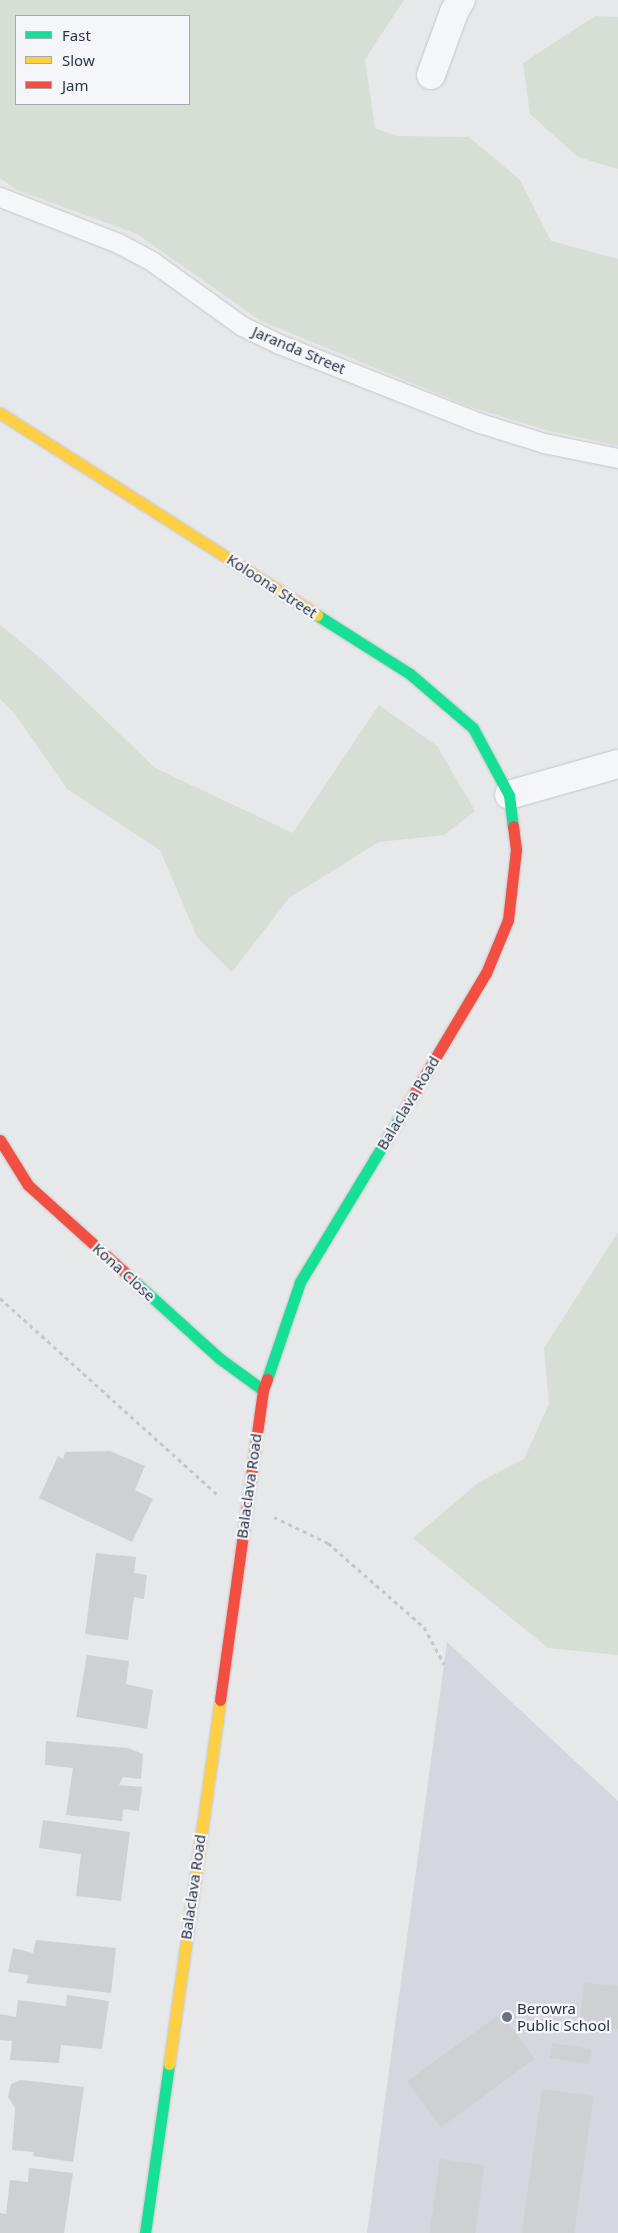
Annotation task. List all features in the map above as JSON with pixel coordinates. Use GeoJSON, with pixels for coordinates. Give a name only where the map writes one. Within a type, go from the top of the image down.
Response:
{"type":"FeatureCollection","features":[{"type":"Feature","properties":{"kind":"street"},"geometry":{"type":"LineString","coordinates":[[431,75],[454,12],[461,0]]}},
{"type":"Feature","properties":{"kind":"street","name":"Koloona Street"},"geometry":{"type":"LineString","coordinates":[[0,413],[410,674],[473,728],[509,795]]}},
{"type":"Feature","properties":{"kind":"street"},"geometry":{"type":"LineString","coordinates":[[509,795],[618,764]]}},
{"type":"Feature","properties":{"kind":"street","name":"Balaclava Road"},"geometry":{"type":"LineString","coordinates":[[145,2233],[263,1390],[300,1282],[486,973],[508,920],[516,850],[509,795]]}},
{"type":"Feature","properties":{"kind":"street","name":"Kona Close"},"geometry":{"type":"LineString","coordinates":[[0,1140],[28,1185],[220,1358],[263,1390]]}},
{"type":"Feature","properties":{"kind":"lane","name":"Jaranda Street"},"geometry":{"type":"LineString","coordinates":[[0,197],[118,242],[153,262],[242,326],[279,344],[480,423],[544,443],[618,458]]}},
{"type":"Feature","properties":{"kind":"path"},"geometry":{"type":"LineString","coordinates":[[0,1298],[220,1497],[230,1504],[246,1503],[328,1543],[424,1626],[444,1664]]}},
{"type":"Feature","properties":{"kind":"shaded area"},"geometry":{"type":"Polygon","coordinates":[[[0,0],[404,0],[365,59],[375,128],[397,136],[469,137],[520,180],[551,241],[618,259],[618,446],[550,431],[470,407],[261,321],[137,234],[17,190],[0,178],[0,0]]]}},
{"type":"Feature","properties":{"kind":"shaded area"},"geometry":{"type":"Polygon","coordinates":[[[595,16],[618,17],[618,169],[578,157],[530,114],[523,63],[595,16]]]}},
{"type":"Feature","properties":{"kind":"shaded area"},"geometry":{"type":"Polygon","coordinates":[[[0,625],[43,660],[155,768],[293,833],[379,705],[437,746],[475,811],[444,835],[379,842],[289,898],[232,972],[197,937],[160,850],[67,789],[15,714],[0,699],[0,625]]]}},
{"type":"Feature","properties":{"kind":"shaded area"},"geometry":{"type":"Polygon","coordinates":[[[618,1232],[618,1655],[548,1648],[413,1538],[479,1482],[524,1459],[549,1404],[544,1348],[618,1232]]]}},
{"type":"Feature","properties":{"kind":"shaded area","name":"Berowra Public School"},"geometry":{"type":"Polygon","coordinates":[[[447,1642],[618,1801],[618,2233],[367,2233],[447,1642]]]}},
{"type":"Feature","properties":{"kind":"building"},"geometry":{"type":"Polygon","coordinates":[[[110,1451],[145,1466],[135,1490],[153,1499],[132,1542],[39,1498],[58,1456],[63,1459],[65,1452],[110,1451]]]}},
{"type":"Feature","properties":{"kind":"building"},"geometry":{"type":"Polygon","coordinates":[[[96,1553],[136,1557],[134,1573],[147,1575],[144,1599],[134,1597],[128,1640],[85,1634],[96,1553]]]}},
{"type":"Feature","properties":{"kind":"building"},"geometry":{"type":"Polygon","coordinates":[[[87,1655],[129,1661],[126,1684],[153,1690],[147,1729],[76,1717],[87,1655]]]}},
{"type":"Feature","properties":{"kind":"building"},"geometry":{"type":"Polygon","coordinates":[[[46,1741],[128,1748],[143,1754],[141,1779],[123,1777],[119,1785],[142,1787],[139,1811],[123,1809],[122,1821],[66,1815],[73,1768],[45,1765],[46,1741]]]}},
{"type":"Feature","properties":{"kind":"building"},"geometry":{"type":"Polygon","coordinates":[[[43,1820],[130,1832],[121,1901],[76,1896],[81,1854],[39,1848],[43,1820]]]}},
{"type":"Feature","properties":{"kind":"building"},"geometry":{"type":"Polygon","coordinates":[[[36,1940],[116,1948],[111,1993],[26,1983],[29,1975],[8,1972],[13,1948],[33,1953],[36,1940]]]}},
{"type":"Feature","properties":{"kind":"building"},"geometry":{"type":"Polygon","coordinates":[[[584,1983],[618,1986],[618,2029],[580,2024],[584,1983]]]}},
{"type":"Feature","properties":{"kind":"building"},"geometry":{"type":"Polygon","coordinates":[[[67,1995],[109,2001],[102,2049],[61,2045],[59,2063],[10,2060],[12,2041],[0,2040],[0,2014],[16,2017],[18,2000],[66,2006],[67,1995]]]}},
{"type":"Feature","properties":{"kind":"building"},"geometry":{"type":"Polygon","coordinates":[[[501,2013],[535,2059],[441,2127],[407,2081],[501,2013]]]}},
{"type":"Feature","properties":{"kind":"building"},"geometry":{"type":"Polygon","coordinates":[[[552,2043],[592,2049],[589,2064],[550,2058],[552,2043]]]}},
{"type":"Feature","properties":{"kind":"building"},"geometry":{"type":"Polygon","coordinates":[[[21,2080],[84,2087],[73,2162],[33,2156],[34,2152],[12,2150],[15,2108],[8,2097],[11,2084],[21,2080]]]}},
{"type":"Feature","properties":{"kind":"building"},"geometry":{"type":"Polygon","coordinates":[[[542,2089],[593,2096],[574,2233],[522,2233],[542,2089]]]}},
{"type":"Feature","properties":{"kind":"building"},"geometry":{"type":"Polygon","coordinates":[[[440,2159],[485,2165],[475,2233],[430,2233],[440,2159]]]}},
{"type":"Feature","properties":{"kind":"building"},"geometry":{"type":"Polygon","coordinates":[[[29,2168],[73,2173],[64,2233],[0,2233],[0,2213],[6,2214],[10,2180],[28,2182],[29,2168]]]}},
{"type":"Feature","properties":{"kind":"traffic: fast"},"geometry":{"type":"LineString","coordinates":[[317,615],[410,674],[473,728],[509,795],[513,826]]}},
{"type":"Feature","properties":{"kind":"traffic: fast"},"geometry":{"type":"LineString","coordinates":[[267,1379],[300,1282],[403,1112]]}},
{"type":"Feature","properties":{"kind":"traffic: fast"},"geometry":{"type":"LineString","coordinates":[[133,1280],[219,1358],[263,1390]]}},
{"type":"Feature","properties":{"kind":"traffic: fast"},"geometry":{"type":"LineString","coordinates":[[145,2233],[169,2064]]}},
{"type":"Feature","properties":{"kind":"traffic: slow"},"geometry":{"type":"LineString","coordinates":[[0,413],[317,615]]}},
{"type":"Feature","properties":{"kind":"traffic: slow"},"geometry":{"type":"LineString","coordinates":[[169,2064],[220,1700]]}},
{"type":"Feature","properties":{"kind":"traffic: jam"},"geometry":{"type":"LineString","coordinates":[[403,1112],[486,973],[508,920],[516,850],[513,826]]}},
{"type":"Feature","properties":{"kind":"traffic: jam"},"geometry":{"type":"LineString","coordinates":[[0,1140],[28,1185],[133,1280]]}},
{"type":"Feature","properties":{"kind":"traffic: jam"},"geometry":{"type":"LineString","coordinates":[[220,1700],[263,1390],[267,1379]]}},
{"type":"Feature","properties":{"kind":"place","name":"Berowra Public School"},"geometry":{"type":"Point","coordinates":[507,2017]}}]}
